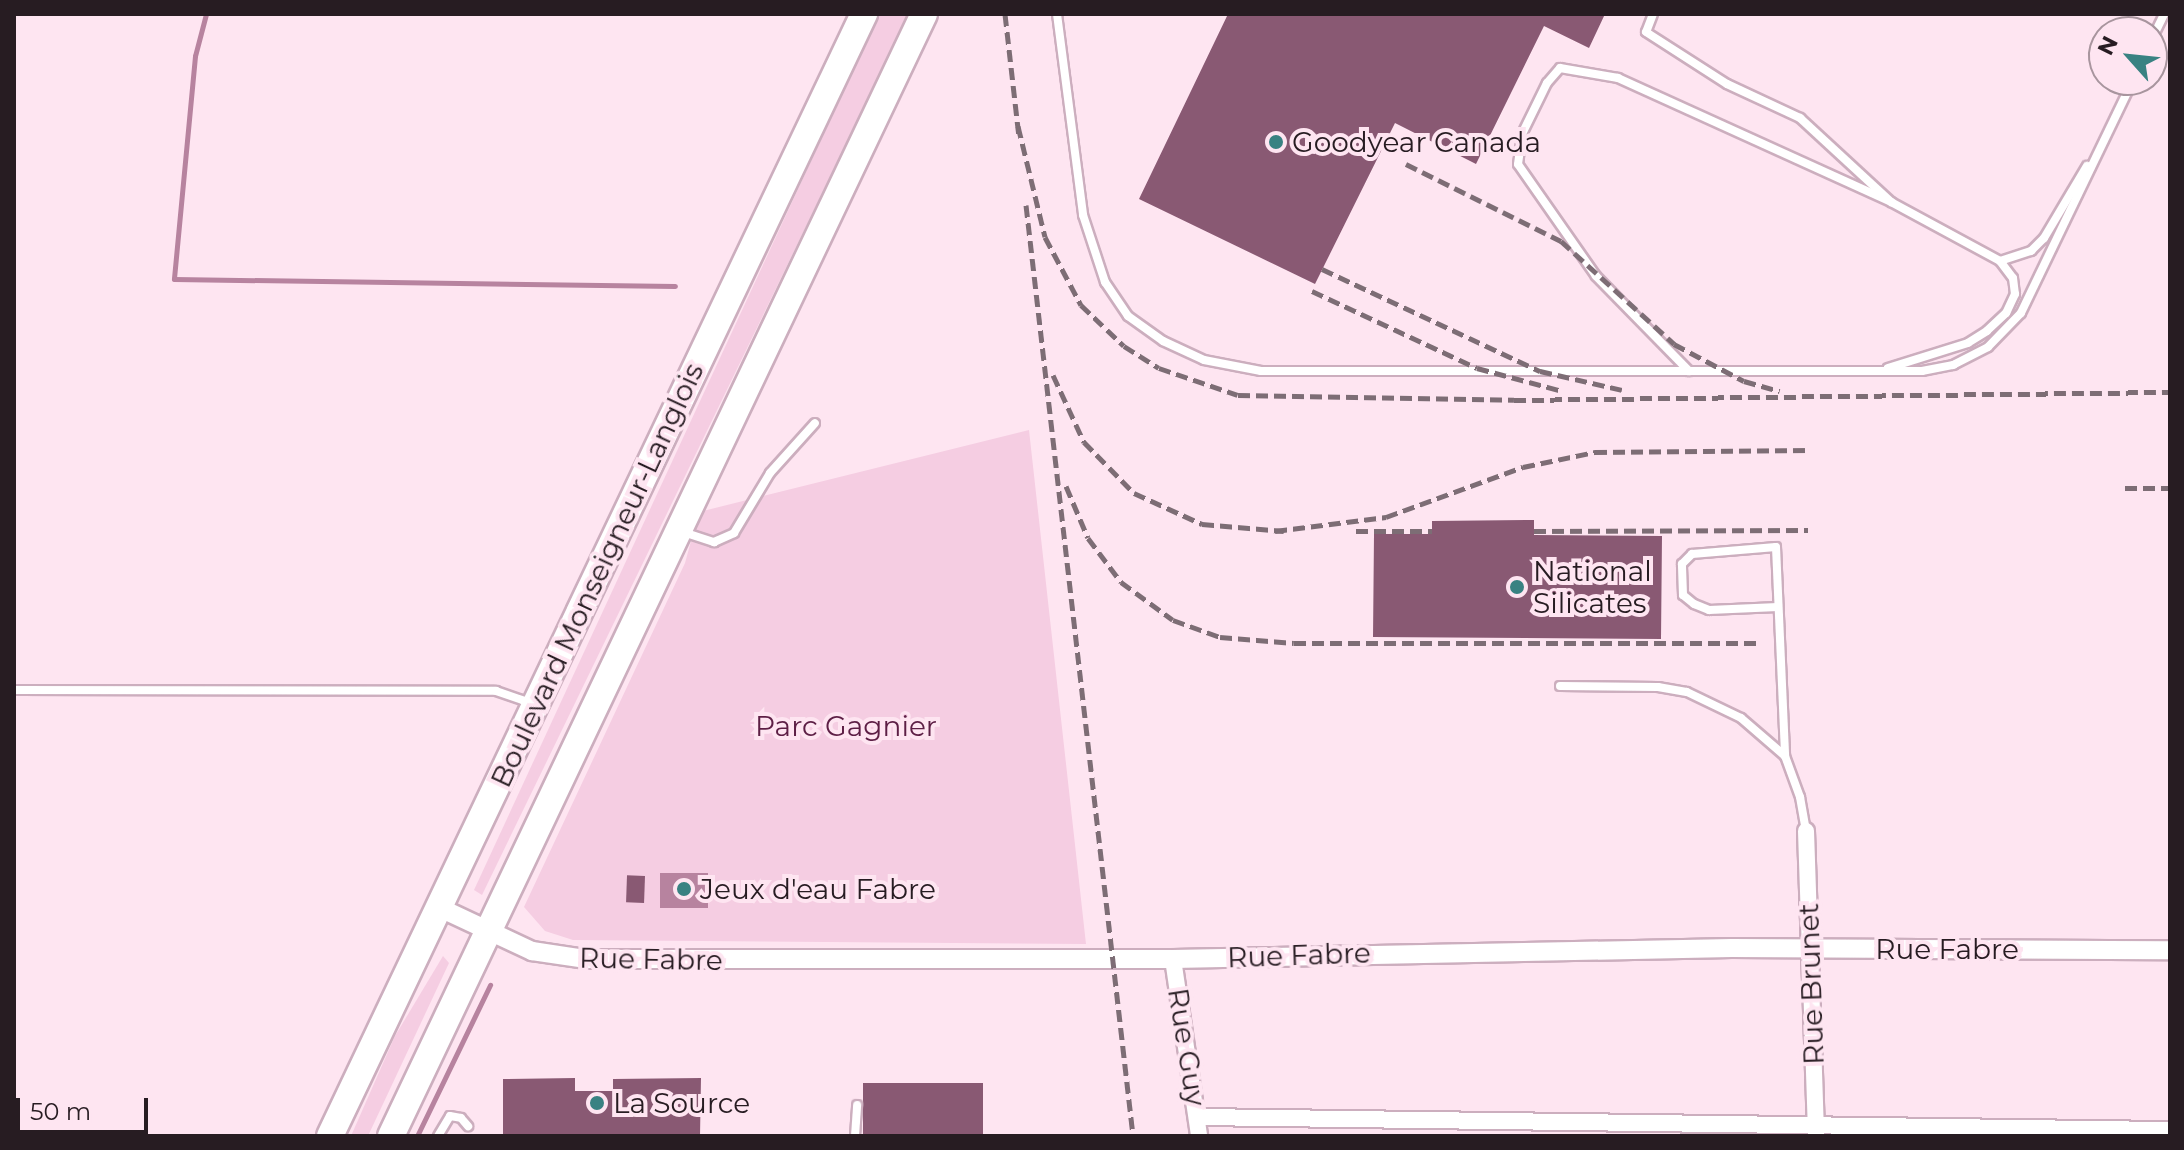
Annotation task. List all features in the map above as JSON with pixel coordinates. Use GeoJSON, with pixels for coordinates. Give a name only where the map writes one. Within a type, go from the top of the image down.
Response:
{"type":"FeatureCollection","features":[{"type":"Feature","properties":{"kind":"highway","name":"Boulevard Monseigneur-Langlois"},"geometry":{"type":"LineString","coordinates":[[330,1136],[864,14]]}},
{"type":"Feature","properties":{"kind":"highway","name":"Boulevard Monseigneur-Langlois"},"geometry":{"type":"LineString","coordinates":[[391,1136],[924,14]]}},
{"type":"Feature","properties":{"kind":"street","name":"Rue Brunet"},"geometry":{"type":"LineString","coordinates":[[1806,831],[1816,1129]]}},
{"type":"Feature","properties":{"kind":"street","name":"Rue Fabre"},"geometry":{"type":"LineString","coordinates":[[438,907],[532,951],[586,959],[1173,959],[1810,948],[2170,950]]}},
{"type":"Feature","properties":{"kind":"street","name":"Rue Guy"},"geometry":{"type":"LineString","coordinates":[[1173,959],[1199,1136]]}},
{"type":"Feature","properties":{"kind":"street"},"geometry":{"type":"LineString","coordinates":[[1198,1117],[1816,1129],[2170,1130]]}},
{"type":"Feature","properties":{"kind":"lane"},"geometry":{"type":"LineString","coordinates":[[1057,14],[1088,243],[1128,316],[1163,341],[1204,360],[1261,371],[1878,371],[1953,365],[1988,347],[2010,327],[2035,288],[2125,96]]}},
{"type":"Feature","properties":{"kind":"lane"},"geometry":{"type":"LineString","coordinates":[[1653,14],[1646,32],[1727,84],[1800,118],[1891,202]]}},
{"type":"Feature","properties":{"kind":"lane"},"geometry":{"type":"LineString","coordinates":[[1689,371],[1596,276],[1518,164],[1522,134],[1547,83],[1560,68],[1618,78],[1891,202],[2000,261],[2013,278],[2015,294],[2006,313],[1987,331],[1968,343],[1878,371]]}},
{"type":"Feature","properties":{"kind":"lane"},"geometry":{"type":"LineString","coordinates":[[2000,261],[2031,251],[2044,238],[2111,126]]}},
{"type":"Feature","properties":{"kind":"lane"},"geometry":{"type":"LineString","coordinates":[[679,530],[714,542],[728,538],[770,473],[815,423]]}},
{"type":"Feature","properties":{"kind":"lane"},"geometry":{"type":"LineString","coordinates":[[1778,607],[1709,610],[1683,595],[1679,579],[1682,564],[1692,554],[1776,547],[1785,756],[1800,797],[1806,831]]}},
{"type":"Feature","properties":{"kind":"lane"},"geometry":{"type":"LineString","coordinates":[[1560,686],[1687,692],[1741,718],[1785,756]]}},
{"type":"Feature","properties":{"kind":"lane"},"geometry":{"type":"LineString","coordinates":[[14,690],[496,691],[535,705]]}},
{"type":"Feature","properties":{"kind":"lane"},"geometry":{"type":"LineString","coordinates":[[855,1136],[857,1105]]}},
{"type":"Feature","properties":{"kind":"lane"},"geometry":{"type":"LineString","coordinates":[[438,1136],[450,1116],[461,1118],[468,1126]]}},
{"type":"Feature","properties":{"kind":"green space"},"geometry":{"type":"Polygon","coordinates":[[[879,14],[909,14],[482,895],[474,890],[879,14]]]}},
{"type":"Feature","properties":{"kind":"green space","name":"Parc Gagnier"},"geometry":{"type":"Polygon","coordinates":[[[1029,430],[1086,944],[573,940],[545,931],[524,907],[685,563],[699,512],[1029,430]]]}},
{"type":"Feature","properties":{"kind":"green space"},"geometry":{"type":"Polygon","coordinates":[[[443,956],[449,963],[368,1136],[351,1136],[395,1036],[443,956]]]}},
{"type":"Feature","properties":{"kind":"shaded area","name":"Jeux d'eau Fabre"},"geometry":{"type":"Polygon","coordinates":[[[660,873],[708,873],[708,908],[660,908],[660,873]]]}},
{"type":"Feature","properties":{"kind":"building","name":"Goodyear Canada"},"geometry":{"type":"Polygon","coordinates":[[[1228,14],[1605,14],[1589,48],[1544,26],[1476,164],[1395,123],[1315,284],[1139,199],[1228,14]]]}},
{"type":"Feature","properties":{"kind":"building","name":"National Silicates"},"geometry":{"type":"Polygon","coordinates":[[[1534,520],[1534,535],[1662,536],[1661,639],[1373,637],[1374,534],[1432,534],[1432,521],[1534,520]]]}},
{"type":"Feature","properties":{"kind":"building"},"geometry":{"type":"Polygon","coordinates":[[[627,875],[645,876],[644,903],[626,902],[627,875]]]}},
{"type":"Feature","properties":{"kind":"building"},"geometry":{"type":"Polygon","coordinates":[[[575,1078],[575,1091],[613,1091],[613,1079],[701,1078],[700,1136],[503,1136],[503,1079],[575,1078]]]}},
{"type":"Feature","properties":{"kind":"building"},"geometry":{"type":"Polygon","coordinates":[[[863,1083],[983,1083],[983,1136],[863,1136],[863,1083]]]}},
{"type":"Feature","properties":{"kind":"waterway"},"geometry":{"type":"LineString","coordinates":[[206,14],[195,56],[174,279],[675,286]]}},
{"type":"Feature","properties":{"kind":"waterway"},"geometry":{"type":"LineString","coordinates":[[417,1136],[490,985]]}},
{"type":"Feature","properties":{"kind":"railway"},"geometry":{"type":"LineString","coordinates":[[1005,14],[1019,137]]}},
{"type":"Feature","properties":{"kind":"railway"},"geometry":{"type":"LineString","coordinates":[[1018,126],[1045,237],[1081,305],[1124,346],[1159,368],[1238,395],[1514,400],[2170,392]]}},
{"type":"Feature","properties":{"kind":"railway"},"geometry":{"type":"LineString","coordinates":[[1406,164],[1561,241],[1674,344],[1744,381],[1780,391]]}},
{"type":"Feature","properties":{"kind":"railway"},"geometry":{"type":"LineString","coordinates":[[1026,205],[1133,1136]]}},
{"type":"Feature","properties":{"kind":"railway"},"geometry":{"type":"LineString","coordinates":[[1322,269],[1540,371],[1622,390]]}},
{"type":"Feature","properties":{"kind":"railway"},"geometry":{"type":"LineString","coordinates":[[1312,291],[1477,368],[1562,391]]}},
{"type":"Feature","properties":{"kind":"railway"},"geometry":{"type":"LineString","coordinates":[[1053,375],[1084,442],[1134,493],[1202,524],[1284,531]]}},
{"type":"Feature","properties":{"kind":"railway"},"geometry":{"type":"LineString","coordinates":[[1275,531],[1386,517],[1523,467],[1595,452],[1811,450]]}},
{"type":"Feature","properties":{"kind":"railway"},"geometry":{"type":"LineString","coordinates":[[1066,486],[1088,538],[1121,582],[1173,620],[1220,637],[1294,643],[1759,643]]}},
{"type":"Feature","properties":{"kind":"railway"},"geometry":{"type":"LineString","coordinates":[[2125,488],[2170,488]]}},
{"type":"Feature","properties":{"kind":"railway"},"geometry":{"type":"LineString","coordinates":[[1534,531],[1808,530]]}},
{"type":"Feature","properties":{"kind":"railway"},"geometry":{"type":"LineString","coordinates":[[1356,531],[1432,531]]}},
{"type":"Feature","properties":{"kind":"place","name":"Goodyear Canada"},"geometry":{"type":"Point","coordinates":[1276,142]}},
{"type":"Feature","properties":{"kind":"place","name":"National Silicates"},"geometry":{"type":"Point","coordinates":[1517,587]}},
{"type":"Feature","properties":{"kind":"place","name":"Jeux d'eau Fabre"},"geometry":{"type":"Point","coordinates":[684,889]}},
{"type":"Feature","properties":{"kind":"place","name":"La Source"},"geometry":{"type":"Point","coordinates":[597,1103]}}]}
